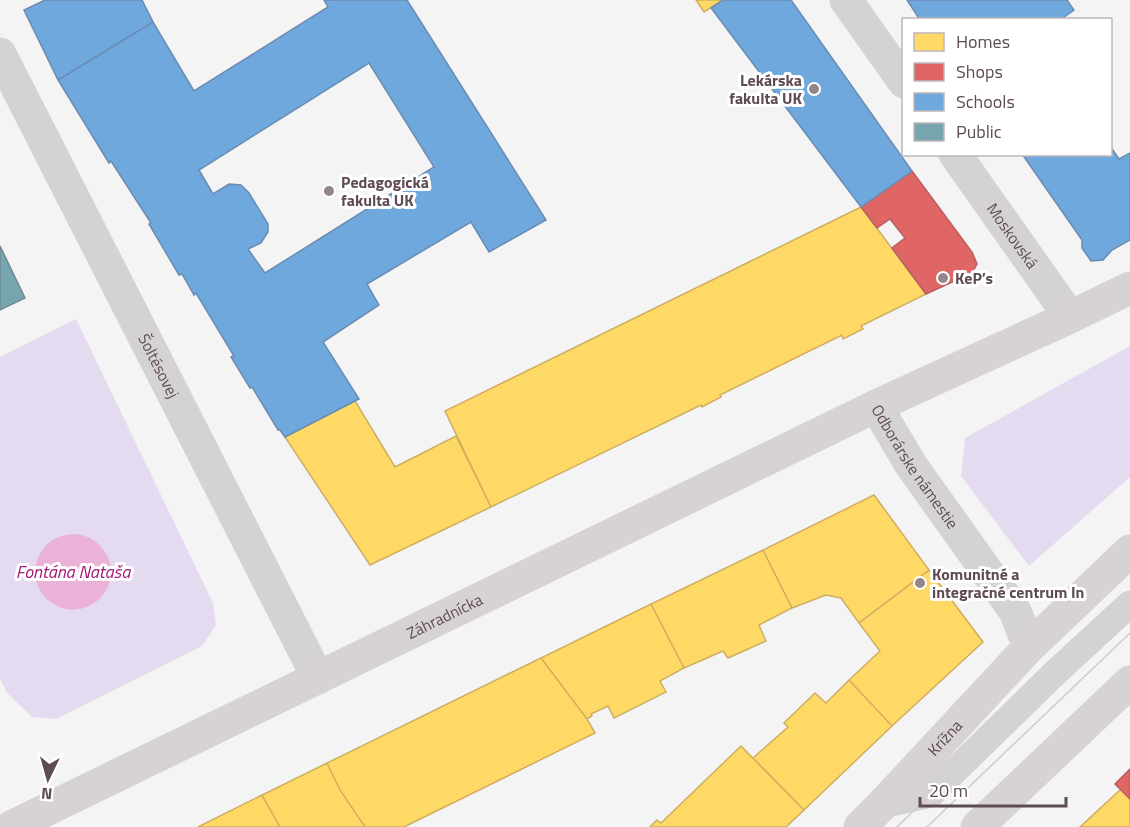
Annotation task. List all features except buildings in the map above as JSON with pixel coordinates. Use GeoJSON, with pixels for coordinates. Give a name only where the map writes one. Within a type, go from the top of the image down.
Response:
{"type":"FeatureCollection","features":[{"type":"Feature","properties":{"kind":"street"},"geometry":{"type":"LineString","coordinates":[[846,0],[902,81]]}},
{"type":"Feature","properties":{"kind":"street","name":"Šoltésovej"},"geometry":{"type":"LineString","coordinates":[[0,54],[318,678]]}},
{"type":"Feature","properties":{"kind":"street","name":"Moskovská"},"geometry":{"type":"LineString","coordinates":[[956,156],[1070,317]]}},
{"type":"Feature","properties":{"kind":"street","name":"Odborárske námestie"},"geometry":{"type":"LineString","coordinates":[[1029,647],[1015,610],[911,465],[876,406],[1130,288]]}},
{"type":"Feature","properties":{"kind":"street","name":"Záhradnícka"},"geometry":{"type":"LineString","coordinates":[[11,827],[876,406]]}},
{"type":"Feature","properties":{"kind":"street"},"geometry":{"type":"LineString","coordinates":[[1029,647],[1130,551]]}},
{"type":"Feature","properties":{"kind":"street","name":"Krížna"},"geometry":{"type":"LineString","coordinates":[[871,816],[1029,647]]}},
{"type":"Feature","properties":{"kind":"street"},"geometry":{"type":"LineString","coordinates":[[977,827],[1130,682]]}},
{"type":"Feature","properties":{"kind":"lane"},"geometry":{"type":"LineString","coordinates":[[871,816],[932,794],[1056,672],[1130,604]]}},
{"type":"Feature","properties":{"kind":"shaded area"},"geometry":{"type":"Polygon","coordinates":[[[76,319],[213,603],[216,625],[202,646],[56,719],[32,717],[7,693],[0,679],[0,357],[76,319]],[[57,538],[42,551],[47,600],[60,607],[73,610],[85,608],[104,594],[109,582],[110,569],[106,554],[92,540],[57,538]]]}},
{"type":"Feature","properties":{"kind":"shaded area"},"geometry":{"type":"Polygon","coordinates":[[[1130,346],[1130,477],[1029,566],[961,476],[965,438],[1130,346]]]}},
{"type":"Feature","properties":{"kind":"water","name":"Fontána Nataša"},"geometry":{"type":"Polygon","coordinates":[[[73,534],[87,537],[100,545],[108,558],[111,572],[108,586],[100,599],[87,607],[73,610],[59,607],[46,599],[38,586],[35,572],[38,558],[46,545],[59,537],[73,534]]]}},
{"type":"Feature","properties":{"kind":"tram line"},"geometry":{"type":"LineString","coordinates":[[927,827],[1130,633]]}},
{"type":"Feature","properties":{"kind":"tram line"},"geometry":{"type":"LineString","coordinates":[[897,827],[931,794]]}},
{"type":"Feature","properties":{"kind":"place","name":"Lekárska fakulta UK"},"geometry":{"type":"Point","coordinates":[814,89]}},
{"type":"Feature","properties":{"kind":"place","name":"Pedagogická fakulta UK"},"geometry":{"type":"Point","coordinates":[329,191]}},
{"type":"Feature","properties":{"kind":"place","name":"KeP’s"},"geometry":{"type":"Point","coordinates":[943,278]}},
{"type":"Feature","properties":{"kind":"place","name":"Komunitné a integračné centrum In"},"geometry":{"type":"Point","coordinates":[920,583]}}]}
